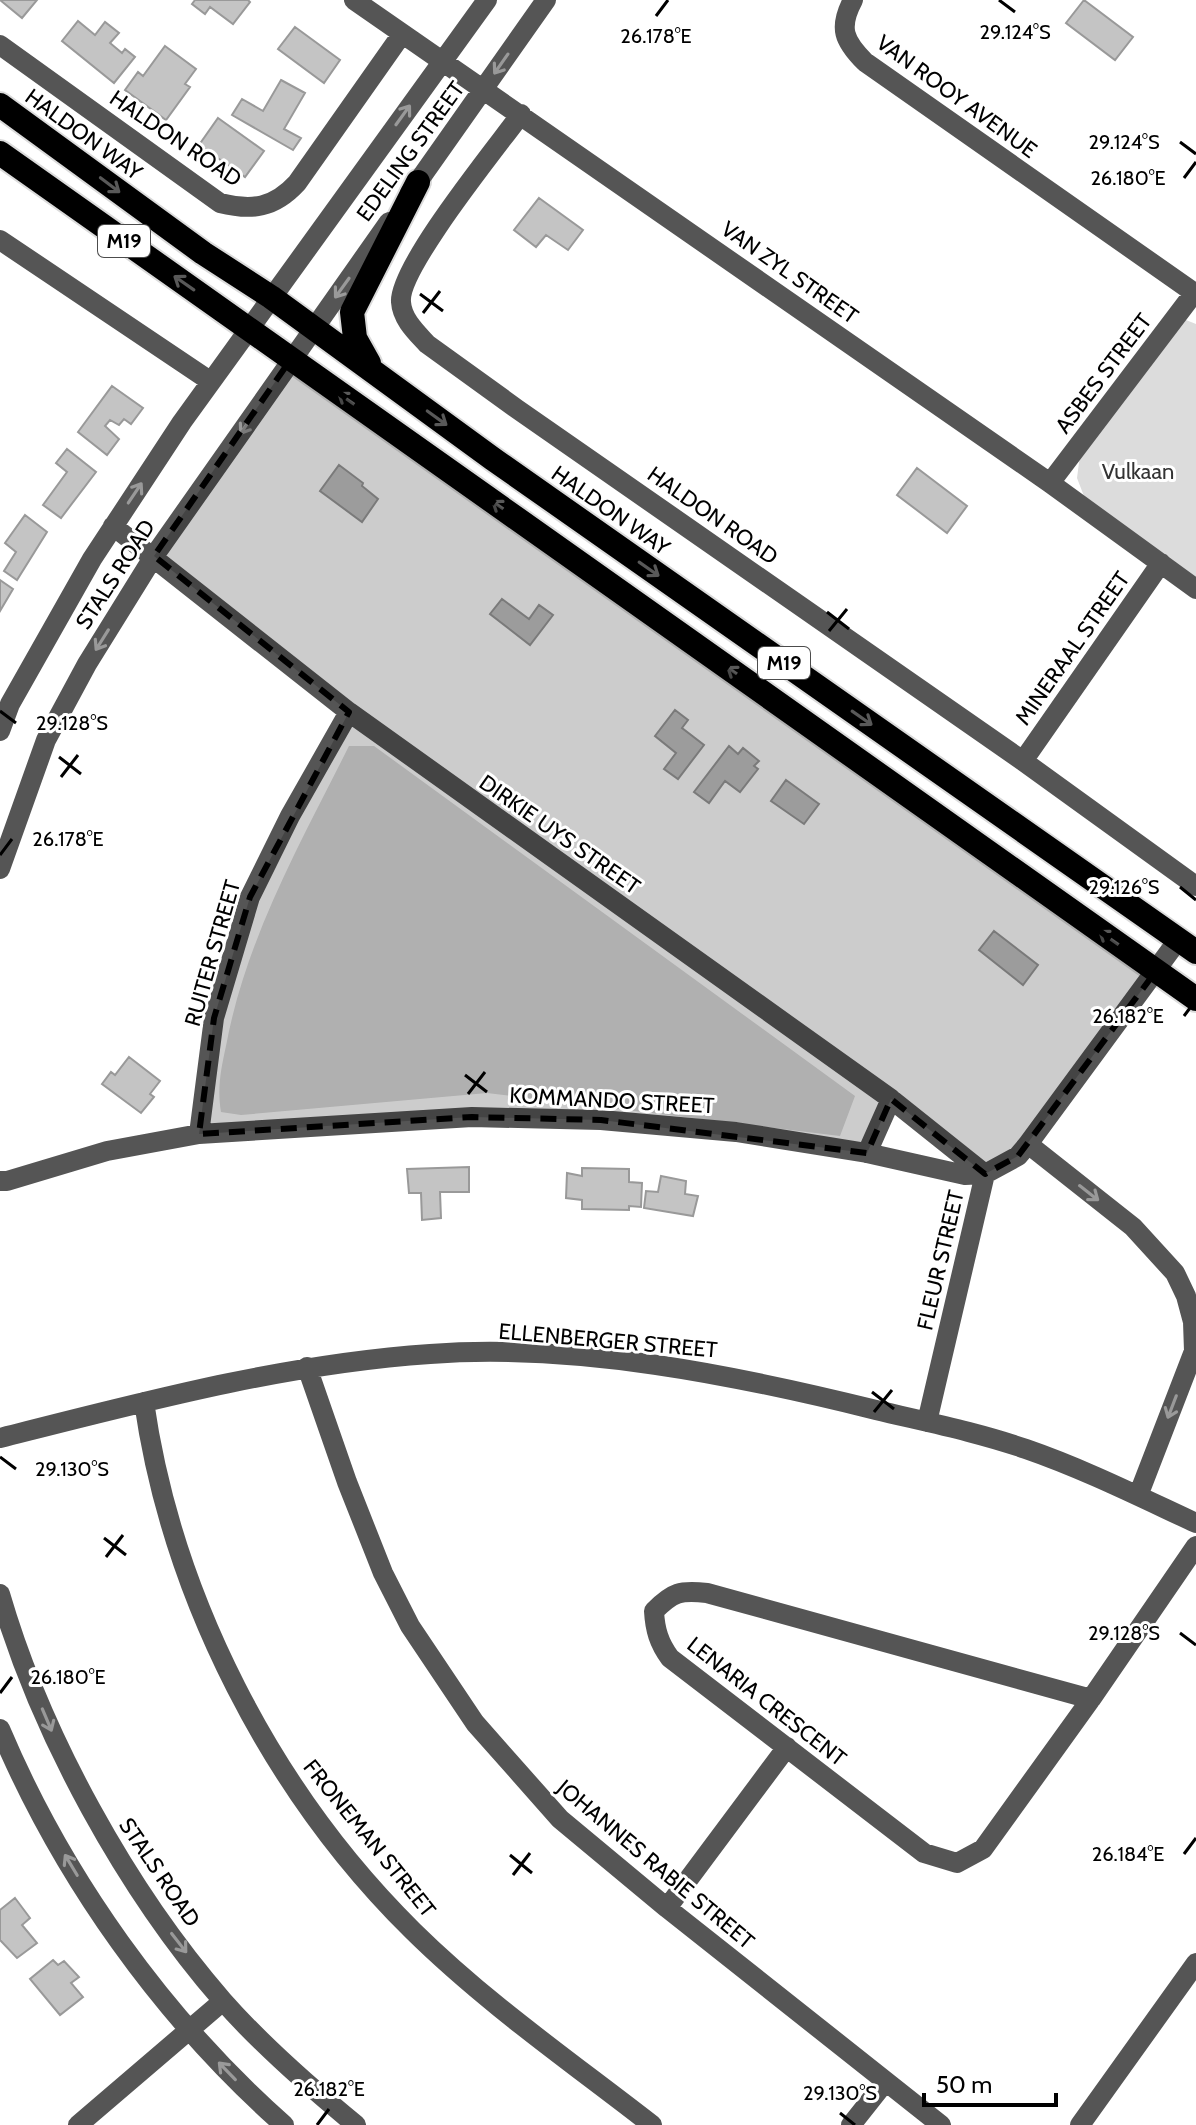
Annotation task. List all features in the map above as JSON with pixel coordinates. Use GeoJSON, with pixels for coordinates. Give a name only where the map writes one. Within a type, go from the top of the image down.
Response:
{"type":"FeatureCollection","features":[{"type":"Feature","properties":{"kind":"highway","name":"HALDON WAY"},"geometry":{"type":"LineString","coordinates":[[0,105],[565,510],[1187,946]]}},
{"type":"Feature","properties":{"kind":"highway","name":"M19"},"geometry":{"type":"LineString","coordinates":[[0,153],[1196,999]]}},
{"type":"Feature","properties":{"kind":"highway"},"geometry":{"type":"LineString","coordinates":[[374,372],[355,338],[352,312],[418,182]]}},
{"type":"Feature","properties":{"kind":"highway"},"geometry":{"type":"LineString","coordinates":[[546,539],[565,510]]}},
{"type":"Feature","properties":{"kind":"highway"},"geometry":{"type":"LineString","coordinates":[[700,648],[721,619]]}},
{"type":"Feature","properties":{"kind":"highway"},"geometry":{"type":"LineString","coordinates":[[924,806],[946,777]]}},
{"type":"Feature","properties":{"kind":"street","name":"VAN ZYL STREET"},"geometry":{"type":"LineString","coordinates":[[354,0],[1050,483],[1196,589]]}},
{"type":"Feature","properties":{"kind":"street","name":"EDELING STREET"},"geometry":{"type":"LineString","coordinates":[[271,297],[487,0]]}},
{"type":"Feature","properties":{"kind":"street","name":"EDELING STREET"},"geometry":{"type":"LineString","coordinates":[[312,328],[546,0]]}},
{"type":"Feature","properties":{"kind":"street","name":"VAN ROOY AVENUE"},"geometry":{"type":"LineString","coordinates":[[853,0],[844,24],[846,39],[865,62],[1195,294]]}},
{"type":"Feature","properties":{"kind":"street","name":"HALDON ROAD"},"geometry":{"type":"LineString","coordinates":[[0,45],[220,203],[259,208],[286,195],[297,183],[402,34]]}},
{"type":"Feature","properties":{"kind":"street","name":"HALDON ROAD"},"geometry":{"type":"LineString","coordinates":[[521,114],[440,226],[405,282],[402,310],[415,331],[427,344],[517,409],[1023,761],[1196,886]]}},
{"type":"Feature","properties":{"kind":"street"},"geometry":{"type":"LineString","coordinates":[[1,244],[210,381]]}},
{"type":"Feature","properties":{"kind":"street","name":"ASBES STREET"},"geometry":{"type":"LineString","coordinates":[[1050,483],[1195,294]]}},
{"type":"Feature","properties":{"kind":"street","name":"STALS ROAD"},"geometry":{"type":"LineString","coordinates":[[0,731],[10,704],[113,526],[210,381],[271,297]]}},
{"type":"Feature","properties":{"kind":"street","name":"STALS ROAD"},"geometry":{"type":"LineString","coordinates":[[0,869],[46,740],[87,664],[154,556],[312,328]]}},
{"type":"Feature","properties":{"kind":"street","name":"DIRKIE UYS STREET"},"geometry":{"type":"LineString","coordinates":[[113,526],[349,712],[891,1099],[985,1174]]}},
{"type":"Feature","properties":{"kind":"street","name":"MINERAAL STREET"},"geometry":{"type":"LineString","coordinates":[[1023,761],[1161,563]]}},
{"type":"Feature","properties":{"kind":"street","name":"RUITER STREET"},"geometry":{"type":"LineString","coordinates":[[199,1134],[214,1018],[250,897],[290,816],[349,712]]}},
{"type":"Feature","properties":{"kind":"street","name":"FLEUR STREET"},"geometry":{"type":"LineString","coordinates":[[927,1422],[985,1174],[1018,1156],[1156,971],[1187,946]]}},
{"type":"Feature","properties":{"kind":"street"},"geometry":{"type":"LineString","coordinates":[[867,1153],[891,1099]]}},
{"type":"Feature","properties":{"kind":"street","name":"KOMMANDO STREET"},"geometry":{"type":"LineString","coordinates":[[0,1181],[107,1151],[199,1134],[472,1117],[601,1120],[736,1132],[867,1153],[965,1175],[985,1174]]}},
{"type":"Feature","properties":{"kind":"street"},"geometry":{"type":"LineString","coordinates":[[1028,1144],[1133,1227],[1175,1273],[1186,1296],[1193,1322],[1194,1351],[1138,1496]]}},
{"type":"Feature","properties":{"kind":"street","name":"ELLENBERGER STREET"},"geometry":{"type":"LineString","coordinates":[[0,1438],[144,1402],[307,1367],[432,1353],[508,1352],[714,1372],[927,1422],[1025,1449],[1196,1523]]}},
{"type":"Feature","properties":{"kind":"street","name":"JOHANNES RABIE STREET"},"geometry":{"type":"LineString","coordinates":[[307,1367],[383,1573],[410,1626],[475,1723],[560,1819],[941,2125]]}},
{"type":"Feature","properties":{"kind":"street","name":"FRONEMAN STREET"},"geometry":{"type":"LineString","coordinates":[[144,1402],[151,1453],[171,1530],[193,1592],[256,1724],[306,1803],[382,1898],[423,1940],[484,1995],[652,2125]]}},
{"type":"Feature","properties":{"kind":"street","name":"LENARIA CRESCENT"},"geometry":{"type":"LineString","coordinates":[[1091,1699],[707,1593],[684,1590],[668,1597],[654,1611],[655,1629],[670,1658],[924,1853],[957,1863],[983,1849],[1091,1699],[1196,1546]]}},
{"type":"Feature","properties":{"kind":"street","name":"STALS ROAD"},"geometry":{"type":"LineString","coordinates":[[0,1594],[59,1749],[99,1824],[156,1914],[223,2001],[320,2096],[356,2125]]}},
{"type":"Feature","properties":{"kind":"street"},"geometry":{"type":"LineString","coordinates":[[0,1729],[56,1841],[96,1906],[188,2031],[284,2125]]}},
{"type":"Feature","properties":{"kind":"street"},"geometry":{"type":"LineString","coordinates":[[667,1908],[787,1747]]}},
{"type":"Feature","properties":{"kind":"street"},"geometry":{"type":"LineString","coordinates":[[1080,2125],[1195,1968]]}},
{"type":"Feature","properties":{"kind":"street"},"geometry":{"type":"LineString","coordinates":[[78,2125],[223,2001]]}},
{"type":"Feature","properties":{"kind":"street"},"geometry":{"type":"LineString","coordinates":[[851,2125],[885,2082]]}},
{"type":"Feature","properties":{"kind":"highlighted area"},"geometry":{"type":"Polygon","coordinates":[[[291,359],[1156,971],[1018,1156],[985,1174],[891,1099],[867,1153],[601,1120],[472,1117],[199,1134],[214,1018],[250,897],[349,712],[154,556],[291,359]]]}},
{"type":"Feature","properties":{"kind":"green space","name":"Vulkaan"},"geometry":{"type":"Polygon","coordinates":[[[1186,320],[1196,324],[1196,585],[1087,504],[1077,478],[1080,455],[1165,329],[1186,320]]]}},
{"type":"Feature","properties":{"kind":"green space"},"geometry":{"type":"Polygon","coordinates":[[[349,746],[374,746],[855,1096],[840,1136],[487,1093],[241,1115],[221,1112],[223,1063],[247,967],[294,855],[349,746]]]}},
{"type":"Feature","properties":{"kind":"building"},"geometry":{"type":"Polygon","coordinates":[[[0,0],[37,0],[22,18],[0,0]]]}},
{"type":"Feature","properties":{"kind":"building"},"geometry":{"type":"Polygon","coordinates":[[[195,0],[250,2],[233,24],[210,7],[205,14],[192,4],[195,0]]]}},
{"type":"Feature","properties":{"kind":"building"},"geometry":{"type":"Polygon","coordinates":[[[1084,0],[1133,37],[1115,60],[1066,23],[1084,0]]]}},
{"type":"Feature","properties":{"kind":"building"},"geometry":{"type":"Polygon","coordinates":[[[78,21],[95,35],[105,22],[119,33],[110,43],[122,53],[125,49],[135,57],[114,83],[62,41],[78,21]]]}},
{"type":"Feature","properties":{"kind":"building"},"geometry":{"type":"Polygon","coordinates":[[[295,27],[340,60],[324,83],[278,49],[295,27]]]}},
{"type":"Feature","properties":{"kind":"building"},"geometry":{"type":"Polygon","coordinates":[[[165,46],[196,69],[185,84],[190,87],[166,120],[125,90],[138,72],[143,76],[165,46]]]}},
{"type":"Feature","properties":{"kind":"building"},"geometry":{"type":"Polygon","coordinates":[[[281,80],[305,93],[284,129],[301,138],[293,150],[232,115],[242,99],[263,111],[281,80]]]}},
{"type":"Feature","properties":{"kind":"building"},"geometry":{"type":"Polygon","coordinates":[[[218,118],[264,151],[245,177],[199,145],[218,118]]]}},
{"type":"Feature","properties":{"kind":"building"},"geometry":{"type":"Polygon","coordinates":[[[539,198],[583,230],[568,250],[546,235],[536,247],[514,230],[539,198]]]}},
{"type":"Feature","properties":{"kind":"building"},"geometry":{"type":"Polygon","coordinates":[[[112,386],[143,408],[131,424],[124,419],[119,425],[110,420],[105,426],[119,439],[107,455],[78,432],[112,386]]]}},
{"type":"Feature","properties":{"kind":"building"},"geometry":{"type":"Polygon","coordinates":[[[67,449],[96,472],[61,518],[43,505],[67,472],[56,463],[67,449]]]}},
{"type":"Feature","properties":{"kind":"building"},"geometry":{"type":"Polygon","coordinates":[[[339,465],[378,499],[362,522],[320,491],[339,465]]]}},
{"type":"Feature","properties":{"kind":"building"},"geometry":{"type":"Polygon","coordinates":[[[917,468],[967,506],[947,533],[897,495],[917,468]]]}},
{"type":"Feature","properties":{"kind":"building"},"geometry":{"type":"Polygon","coordinates":[[[25,515],[47,532],[17,580],[4,571],[16,552],[5,543],[25,515]]]}},
{"type":"Feature","properties":{"kind":"building"},"geometry":{"type":"Polygon","coordinates":[[[0,580],[13,589],[0,611],[0,580]]]}},
{"type":"Feature","properties":{"kind":"building"},"geometry":{"type":"Polygon","coordinates":[[[502,599],[529,619],[539,605],[553,615],[530,645],[490,614],[502,599]]]}},
{"type":"Feature","properties":{"kind":"building"},"geometry":{"type":"Polygon","coordinates":[[[675,710],[688,720],[682,728],[704,745],[678,779],[664,769],[676,753],[655,736],[675,710]]]}},
{"type":"Feature","properties":{"kind":"building"},"geometry":{"type":"Polygon","coordinates":[[[729,746],[738,754],[743,748],[759,761],[754,766],[758,769],[740,792],[725,781],[709,803],[694,792],[729,746]]]}},
{"type":"Feature","properties":{"kind":"building"},"geometry":{"type":"Polygon","coordinates":[[[786,780],[819,804],[804,824],[771,801],[786,780]]]}},
{"type":"Feature","properties":{"kind":"building"},"geometry":{"type":"Polygon","coordinates":[[[994,931],[1038,965],[1023,985],[979,950],[994,931]]]}},
{"type":"Feature","properties":{"kind":"building"},"geometry":{"type":"Polygon","coordinates":[[[129,1057],[160,1081],[150,1094],[154,1097],[141,1113],[102,1084],[111,1072],[115,1075],[129,1057]]]}},
{"type":"Feature","properties":{"kind":"building"},"geometry":{"type":"Polygon","coordinates":[[[469,1167],[469,1192],[440,1192],[441,1218],[422,1220],[421,1193],[409,1193],[407,1169],[469,1167]]]}},
{"type":"Feature","properties":{"kind":"building"},"geometry":{"type":"Polygon","coordinates":[[[582,1168],[629,1169],[629,1182],[642,1183],[641,1207],[629,1206],[629,1210],[582,1209],[582,1200],[566,1198],[567,1173],[582,1176],[582,1168]]]}},
{"type":"Feature","properties":{"kind":"building"},"geometry":{"type":"Polygon","coordinates":[[[661,1176],[686,1181],[685,1194],[698,1196],[693,1216],[644,1208],[646,1191],[658,1192],[661,1176]]]}},
{"type":"Feature","properties":{"kind":"building"},"geometry":{"type":"Polygon","coordinates":[[[15,1898],[30,1918],[22,1925],[37,1943],[17,1958],[0,1940],[0,1910],[15,1898]]]}},
{"type":"Feature","properties":{"kind":"building"},"geometry":{"type":"Polygon","coordinates":[[[53,1960],[58,1965],[64,1961],[79,1977],[71,1983],[83,1997],[60,2015],[30,1979],[53,1960]]]}}]}
